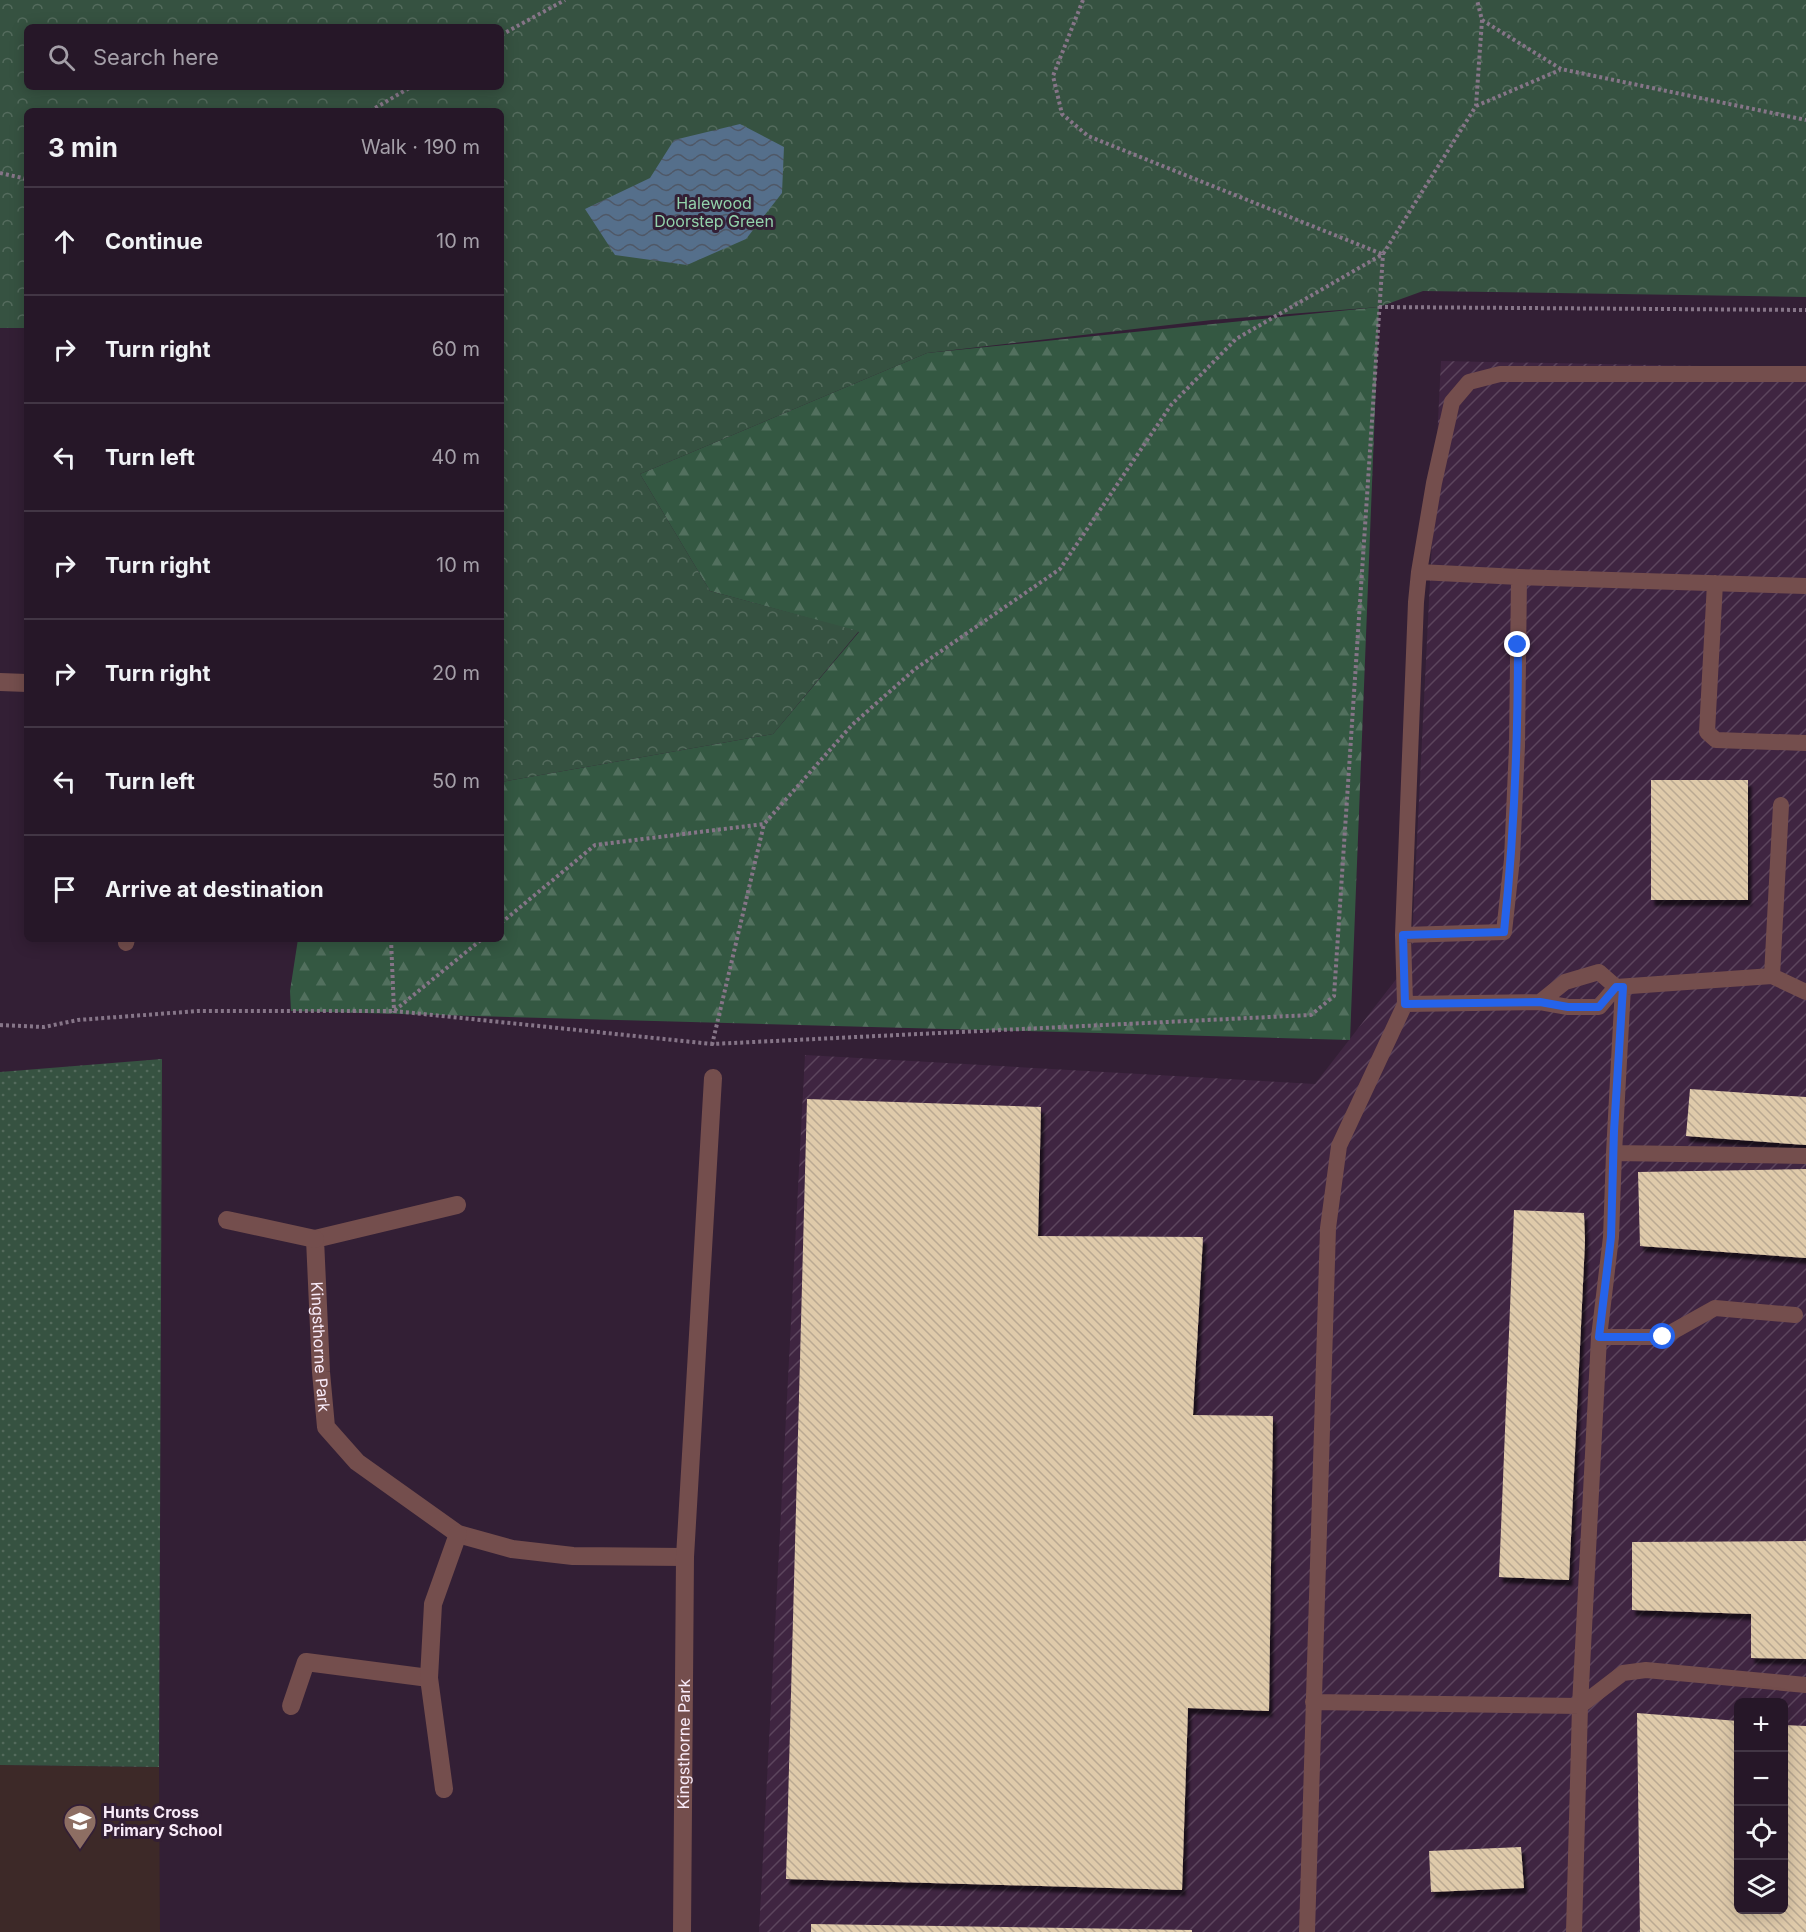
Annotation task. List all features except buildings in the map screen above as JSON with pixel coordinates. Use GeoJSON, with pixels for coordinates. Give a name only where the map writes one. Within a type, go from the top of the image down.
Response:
{"type":"FeatureCollection","features":[{"type":"Feature","properties":{"kind":"street"},"geometry":{"type":"LineString","coordinates":[[0,682],[24,683]]}},
{"type":"Feature","properties":{"kind":"street","name":"Kingsthorne Park"},"geometry":{"type":"LineString","coordinates":[[682,1932],[685,1557],[713,1077]]}},
{"type":"Feature","properties":{"kind":"street"},"geometry":{"type":"LineString","coordinates":[[227,1220],[315,1239],[457,1205]]}},
{"type":"Feature","properties":{"kind":"street","name":"Kingsthorne Park"},"geometry":{"type":"LineString","coordinates":[[315,1239],[326,1427],[357,1462],[458,1534],[512,1549],[573,1556],[685,1557]]}},
{"type":"Feature","properties":{"kind":"street"},"geometry":{"type":"LineString","coordinates":[[444,1789],[429,1678],[433,1604],[458,1534]]}},
{"type":"Feature","properties":{"kind":"street"},"geometry":{"type":"LineString","coordinates":[[291,1706],[306,1662],[429,1678]]}},
{"type":"Feature","properties":{"kind":"lane"},"geometry":{"type":"LineString","coordinates":[[1307,1932],[1330,1216],[1339,1146],[1405,1004],[1403,935],[1413,654],[1419,572],[1443,434],[1452,402],[1469,382],[1500,374],[1806,374]]}},
{"type":"Feature","properties":{"kind":"lane"},"geometry":{"type":"LineString","coordinates":[[1419,572],[1806,586]]}},
{"type":"Feature","properties":{"kind":"lane"},"geometry":{"type":"LineString","coordinates":[[1403,935],[1504,932],[1512,859],[1517,746],[1519,577]]}},
{"type":"Feature","properties":{"kind":"lane"},"geometry":{"type":"LineString","coordinates":[[1715,583],[1707,732],[1716,740],[1806,744]]}},
{"type":"Feature","properties":{"kind":"lane"},"geometry":{"type":"LineString","coordinates":[[1772,976],[1781,805]]}},
{"type":"Feature","properties":{"kind":"lane"},"geometry":{"type":"LineString","coordinates":[[1540,1002],[1565,982],[1599,972],[1620,987]]}},
{"type":"Feature","properties":{"kind":"lane"},"geometry":{"type":"LineString","coordinates":[[1405,1004],[1540,1002],[1568,1007],[1599,1007],[1620,987],[1772,976],[1806,992]]}},
{"type":"Feature","properties":{"kind":"lane"},"geometry":{"type":"LineString","coordinates":[[1574,1932],[1580,1706],[1599,1337],[1611,1237],[1620,987]]}},
{"type":"Feature","properties":{"kind":"lane"},"geometry":{"type":"LineString","coordinates":[[1614,1153],[1806,1156]]}},
{"type":"Feature","properties":{"kind":"lane"},"geometry":{"type":"LineString","coordinates":[[1599,1337],[1663,1337],[1715,1308],[1795,1315]]}},
{"type":"Feature","properties":{"kind":"lane"},"geometry":{"type":"LineString","coordinates":[[1313,1702],[1580,1706],[1623,1673],[1646,1670],[1806,1685]]}},
{"type":"Feature","properties":{"kind":"path"},"geometry":{"type":"LineString","coordinates":[[550,0],[557,3]]}},
{"type":"Feature","properties":{"kind":"path"},"geometry":{"type":"LineString","coordinates":[[504,33],[566,0]]}},
{"type":"Feature","properties":{"kind":"path"},"geometry":{"type":"LineString","coordinates":[[1083,0],[1053,76],[1062,114],[1088,136],[1383,254]]}},
{"type":"Feature","properties":{"kind":"path"},"geometry":{"type":"LineString","coordinates":[[712,1044],[764,824],[852,725],[915,669],[1060,569],[1171,405],[1236,339],[1383,254],[1476,106],[1482,20],[1477,0]]}},
{"type":"Feature","properties":{"kind":"path"},"geometry":{"type":"LineString","coordinates":[[1482,20],[1561,69],[1806,120]]}},
{"type":"Feature","properties":{"kind":"path"},"geometry":{"type":"LineString","coordinates":[[1476,106],[1561,69]]}},
{"type":"Feature","properties":{"kind":"path"},"geometry":{"type":"LineString","coordinates":[[375,108],[406,90]]}},
{"type":"Feature","properties":{"kind":"path"},"geometry":{"type":"LineString","coordinates":[[0,173],[24,178]]}},
{"type":"Feature","properties":{"kind":"path"},"geometry":{"type":"LineString","coordinates":[[0,1025],[45,1027],[78,1020],[198,1011],[394,1011],[712,1044],[1311,1015],[1334,996],[1383,254]]}},
{"type":"Feature","properties":{"kind":"path"},"geometry":{"type":"LineString","coordinates":[[1379,308],[1806,310]]}},
{"type":"Feature","properties":{"kind":"path"},"geometry":{"type":"LineString","coordinates":[[504,921],[595,845],[764,824]]}},
{"type":"Feature","properties":{"kind":"path"},"geometry":{"type":"LineString","coordinates":[[391,942],[394,1011]]}},
{"type":"Feature","properties":{"kind":"path"},"geometry":{"type":"LineString","coordinates":[[394,1011],[478,942]]}},
{"type":"Feature","properties":{"kind":"shaded area"},"geometry":{"type":"Polygon","coordinates":[[[1441,361],[1806,368],[1806,1932],[759,1932],[805,1055],[1315,1084],[1411,960],[1441,361]]]}},
{"type":"Feature","properties":{"kind":"shaded area","name":"Hunts Cross Primary School"},"geometry":{"type":"Polygon","coordinates":[[[0,1765],[159,1767],[160,1932],[0,1932],[0,1765]]]}},
{"type":"Feature","properties":{"kind":"green space","name":"Halewood Doorstep Green"},"geometry":{"type":"Polygon","coordinates":[[[0,0],[1806,0],[1806,297],[1423,291],[1379,307],[1212,320],[927,353],[640,474],[710,591],[859,631],[773,734],[504,781],[504,108],[24,108],[24,328],[0,328],[0,0]]]}},
{"type":"Feature","properties":{"kind":"green space"},"geometry":{"type":"Polygon","coordinates":[[[1379,307],[1350,1040],[291,1011],[290,991],[298,942],[504,942],[504,781],[773,734],[859,632],[710,591],[640,474],[927,353],[1379,307]]]}},
{"type":"Feature","properties":{"kind":"green space"},"geometry":{"type":"Polygon","coordinates":[[[162,1059],[159,1767],[0,1765],[0,1072],[162,1059]]]}},
{"type":"Feature","properties":{"kind":"water"},"geometry":{"type":"Polygon","coordinates":[[[740,124],[784,147],[782,193],[746,239],[687,265],[615,255],[585,209],[650,178],[674,140],[740,124]]]}},
{"type":"Feature","properties":{"kind":"place","name":"Hunts Cross Primary School"},"geometry":{"type":"Point","coordinates":[80,1850]}},
{"type":"Feature","properties":{"kind":"route"},"geometry":{"type":"LineString","coordinates":[[1518,645],[1517,746],[1512,859],[1504,932],[1403,935],[1405,1004],[1540,1002],[1568,1007],[1599,1007],[1616,987],[1623,987],[1614,1131],[1611,1237],[1599,1337],[1663,1337]]}}]}
